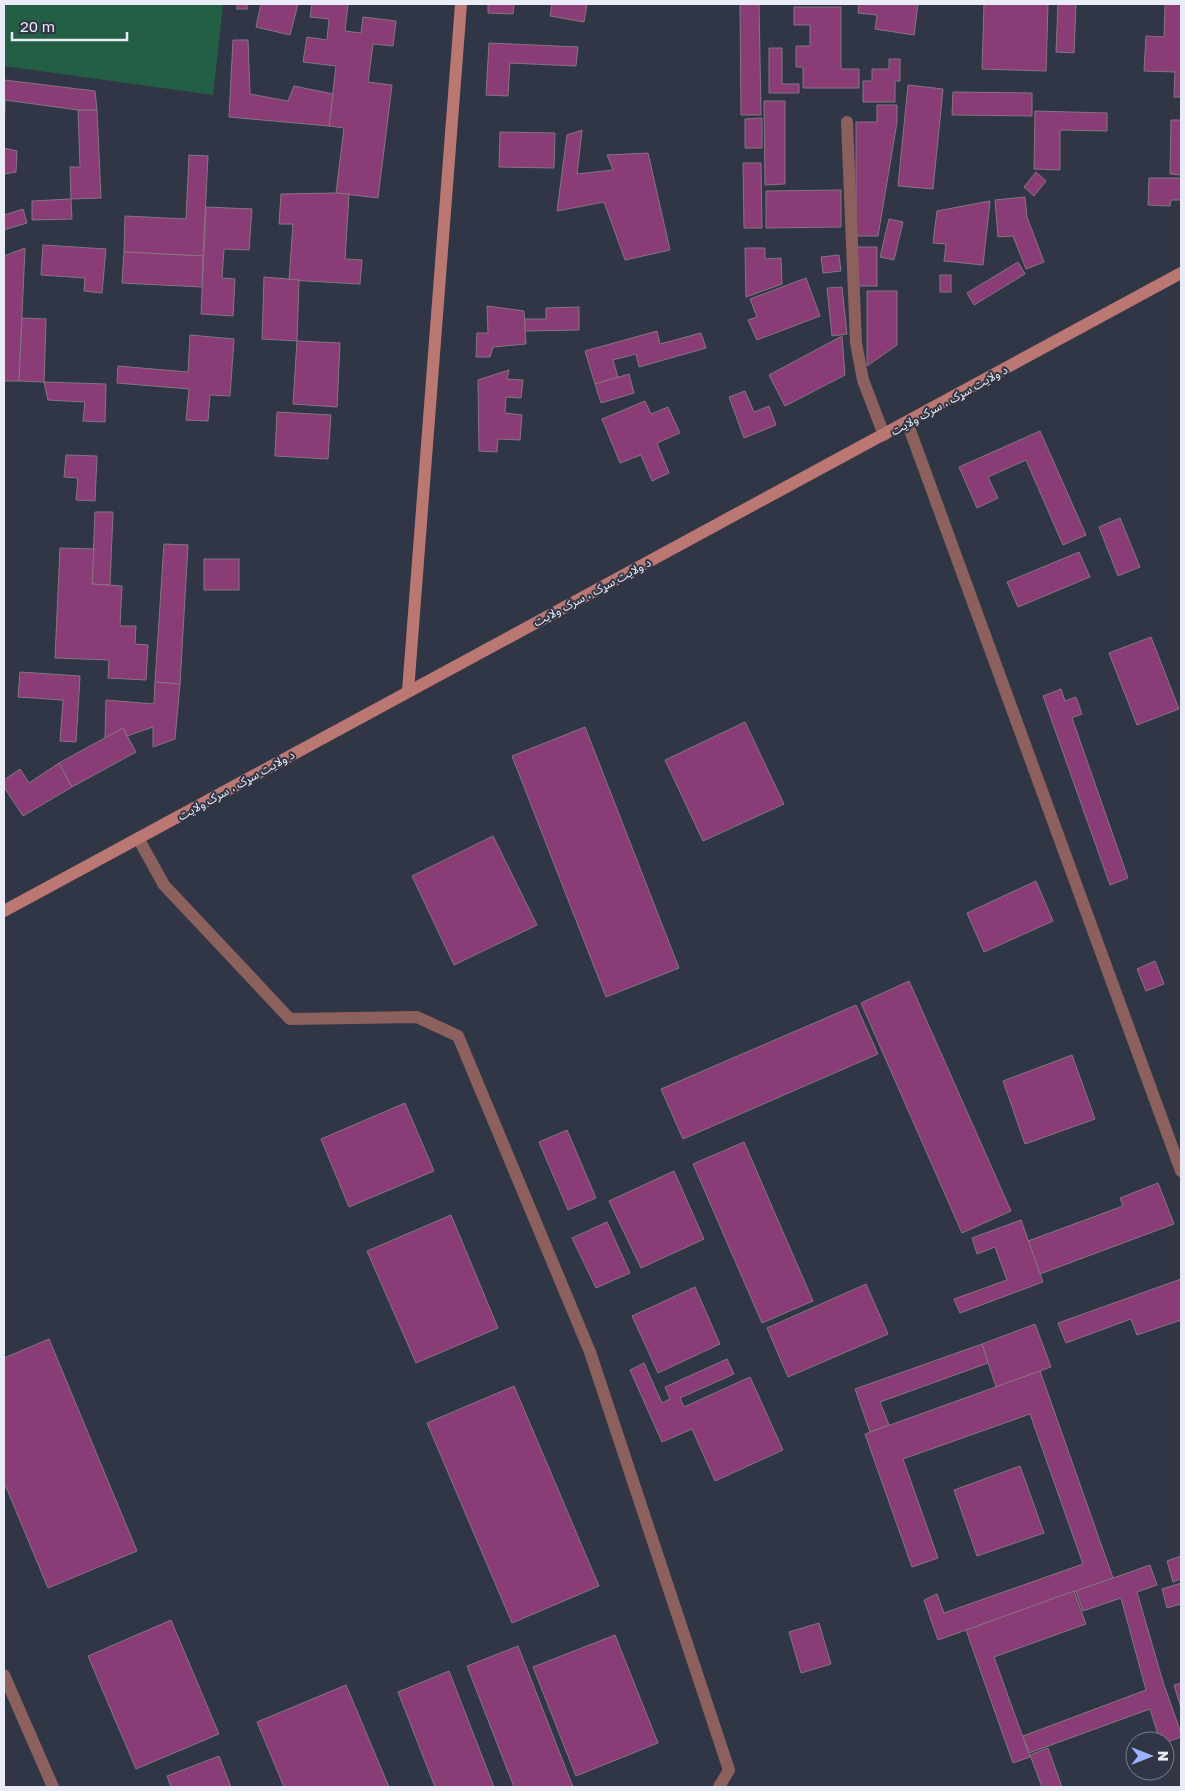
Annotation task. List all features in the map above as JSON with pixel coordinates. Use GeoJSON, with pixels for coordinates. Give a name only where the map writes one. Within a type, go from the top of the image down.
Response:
{"type":"FeatureCollection","features":[{"type":"Feature","properties":{"kind":"main road"},"geometry":{"type":"LineString","coordinates":[[408,691],[461,4]]}},
{"type":"Feature","properties":{"kind":"main road","name":"د ولایت سړک ، سرک ولایت"},"geometry":{"type":"LineString","coordinates":[[4,911],[1181,273]]}},
{"type":"Feature","properties":{"kind":"street"},"geometry":{"type":"LineString","coordinates":[[847,122],[856,343],[863,380],[884,435]]}},
{"type":"Feature","properties":{"kind":"street"},"geometry":{"type":"LineString","coordinates":[[907,422],[1181,1171]]}},
{"type":"Feature","properties":{"kind":"street"},"geometry":{"type":"LineString","coordinates":[[138,838],[164,886],[290,1020],[418,1017],[458,1036],[590,1352],[729,1770],[719,1787]]}},
{"type":"Feature","properties":{"kind":"street"},"geometry":{"type":"LineString","coordinates":[[4,1675],[53,1787]]}},
{"type":"Feature","properties":{"kind":"green space"},"geometry":{"type":"Polygon","coordinates":[[[4,4],[223,4],[213,95],[4,66],[4,4]]]}},
{"type":"Feature","properties":{"kind":"building"},"geometry":{"type":"Polygon","coordinates":[[[237,4],[247,4],[247,9],[237,9],[237,4]]]}},
{"type":"Feature","properties":{"kind":"building"},"geometry":{"type":"Polygon","coordinates":[[[261,4],[298,4],[290,35],[256,27],[261,4]]]}},
{"type":"Feature","properties":{"kind":"building"},"geometry":{"type":"Polygon","coordinates":[[[312,4],[348,4],[345,31],[361,33],[363,17],[396,21],[393,46],[373,44],[368,82],[392,85],[378,198],[336,193],[344,128],[329,126],[336,66],[303,62],[307,37],[327,40],[329,19],[310,17],[312,4]]]}},
{"type":"Feature","properties":{"kind":"building"},"geometry":{"type":"Polygon","coordinates":[[[488,4],[514,4],[513,14],[488,13],[488,4]]]}},
{"type":"Feature","properties":{"kind":"building"},"geometry":{"type":"Polygon","coordinates":[[[552,4],[587,4],[584,22],[550,16],[552,4]]]}},
{"type":"Feature","properties":{"kind":"building"},"geometry":{"type":"Polygon","coordinates":[[[740,4],[759,4],[761,115],[741,115],[740,4]]]}},
{"type":"Feature","properties":{"kind":"building"},"geometry":{"type":"Polygon","coordinates":[[[859,4],[918,4],[914,35],[875,29],[877,15],[858,13],[859,4]]]}},
{"type":"Feature","properties":{"kind":"building"},"geometry":{"type":"Polygon","coordinates":[[[984,4],[1048,4],[1046,71],[982,69],[984,4]]]}},
{"type":"Feature","properties":{"kind":"building"},"geometry":{"type":"Polygon","coordinates":[[[1058,4],[1076,4],[1074,53],[1056,52],[1058,4]]]}},
{"type":"Feature","properties":{"kind":"building"},"geometry":{"type":"Polygon","coordinates":[[[1165,4],[1181,4],[1181,97],[1174,97],[1175,72],[1144,71],[1146,36],[1164,37],[1165,4]]]}},
{"type":"Feature","properties":{"kind":"building"},"geometry":{"type":"Polygon","coordinates":[[[794,7],[841,7],[841,69],[859,69],[859,88],[803,88],[803,67],[796,67],[796,46],[810,46],[810,25],[794,25],[794,7]]]}},
{"type":"Feature","properties":{"kind":"building"},"geometry":{"type":"Polygon","coordinates":[[[233,40],[248,40],[250,94],[288,101],[294,86],[333,94],[329,126],[229,117],[233,40]]]}},
{"type":"Feature","properties":{"kind":"building"},"geometry":{"type":"Polygon","coordinates":[[[489,43],[578,47],[576,66],[510,63],[508,96],[486,95],[489,43]]]}},
{"type":"Feature","properties":{"kind":"building"},"geometry":{"type":"Polygon","coordinates":[[[769,48],[782,48],[782,84],[799,84],[799,93],[769,93],[769,48]]]}},
{"type":"Feature","properties":{"kind":"building"},"geometry":{"type":"Polygon","coordinates":[[[889,59],[900,59],[900,81],[895,81],[895,102],[863,102],[863,81],[872,81],[872,69],[889,69],[889,59]]]}},
{"type":"Feature","properties":{"kind":"building"},"geometry":{"type":"Polygon","coordinates":[[[4,80],[95,91],[97,110],[78,110],[5,100],[4,145],[4,80]]]}},
{"type":"Feature","properties":{"kind":"building"},"geometry":{"type":"Polygon","coordinates":[[[908,85],[943,89],[933,189],[898,186],[908,85]]]}},
{"type":"Feature","properties":{"kind":"building"},"geometry":{"type":"Polygon","coordinates":[[[953,92],[1032,93],[1032,116],[952,115],[953,92]]]}},
{"type":"Feature","properties":{"kind":"building"},"geometry":{"type":"Polygon","coordinates":[[[764,101],[785,101],[785,184],[765,185],[764,101]]]}},
{"type":"Feature","properties":{"kind":"building"},"geometry":{"type":"Polygon","coordinates":[[[877,105],[897,105],[897,122],[878,236],[856,236],[856,122],[877,122],[877,105]]]}},
{"type":"Feature","properties":{"kind":"building"},"geometry":{"type":"Polygon","coordinates":[[[78,110],[97,110],[101,198],[71,199],[70,167],[80,167],[78,110]]]}},
{"type":"Feature","properties":{"kind":"building"},"geometry":{"type":"Polygon","coordinates":[[[1035,111],[1107,113],[1107,131],[1060,130],[1060,170],[1034,169],[1035,111]]]}},
{"type":"Feature","properties":{"kind":"building"},"geometry":{"type":"Polygon","coordinates":[[[762,118],[762,148],[745,148],[745,119],[762,118]]]}},
{"type":"Feature","properties":{"kind":"building"},"geometry":{"type":"Polygon","coordinates":[[[1171,120],[1181,120],[1181,175],[1170,174],[1171,120]]]}},
{"type":"Feature","properties":{"kind":"building"},"geometry":{"type":"Polygon","coordinates":[[[582,130],[577,174],[613,170],[607,155],[648,153],[670,250],[625,260],[604,202],[557,211],[567,135],[582,130]]]}},
{"type":"Feature","properties":{"kind":"building"},"geometry":{"type":"Polygon","coordinates":[[[500,132],[555,133],[554,168],[499,167],[500,132]]]}},
{"type":"Feature","properties":{"kind":"building"},"geometry":{"type":"Polygon","coordinates":[[[4,148],[17,151],[16,172],[4,174],[4,148]]]}},
{"type":"Feature","properties":{"kind":"building"},"geometry":{"type":"Polygon","coordinates":[[[189,155],[208,156],[203,256],[124,252],[125,216],[186,219],[189,155]]]}},
{"type":"Feature","properties":{"kind":"building"},"geometry":{"type":"Polygon","coordinates":[[[743,163],[761,163],[762,228],[744,228],[743,163]]]}},
{"type":"Feature","properties":{"kind":"building"},"geometry":{"type":"Polygon","coordinates":[[[1036,172],[1046,181],[1034,196],[1024,187],[1036,172]]]}},
{"type":"Feature","properties":{"kind":"building"},"geometry":{"type":"Polygon","coordinates":[[[1149,178],[1181,178],[1181,200],[1171,200],[1170,206],[1148,205],[1149,178]]]}},
{"type":"Feature","properties":{"kind":"building"},"geometry":{"type":"Polygon","coordinates":[[[841,190],[841,227],[766,228],[766,191],[841,190]]]}},
{"type":"Feature","properties":{"kind":"building"},"geometry":{"type":"Polygon","coordinates":[[[281,194],[349,194],[345,259],[362,260],[360,284],[289,280],[293,224],[279,224],[281,194]]]}},
{"type":"Feature","properties":{"kind":"building"},"geometry":{"type":"Polygon","coordinates":[[[1025,197],[1027,217],[1044,262],[1026,269],[1013,236],[998,237],[995,200],[1025,197]]]}},
{"type":"Feature","properties":{"kind":"building"},"geometry":{"type":"Polygon","coordinates":[[[71,199],[72,219],[32,220],[32,201],[71,199]]]}},
{"type":"Feature","properties":{"kind":"building"},"geometry":{"type":"Polygon","coordinates":[[[990,201],[983,265],[944,261],[946,244],[933,243],[937,211],[990,201]]]}},
{"type":"Feature","properties":{"kind":"building"},"geometry":{"type":"Polygon","coordinates":[[[206,207],[252,209],[249,250],[224,249],[222,278],[235,279],[233,316],[201,314],[206,207]]]}},
{"type":"Feature","properties":{"kind":"building"},"geometry":{"type":"Polygon","coordinates":[[[23,209],[27,223],[4,230],[4,215],[23,209]]]}},
{"type":"Feature","properties":{"kind":"building"},"geometry":{"type":"Polygon","coordinates":[[[889,219],[903,222],[894,260],[880,257],[889,219]]]}},
{"type":"Feature","properties":{"kind":"building"},"geometry":{"type":"Polygon","coordinates":[[[43,245],[106,249],[102,293],[84,291],[85,278],[41,275],[43,245]]]}},
{"type":"Feature","properties":{"kind":"building"},"geometry":{"type":"Polygon","coordinates":[[[856,247],[877,247],[877,286],[856,286],[856,247]]]}},
{"type":"Feature","properties":{"kind":"building"},"geometry":{"type":"Polygon","coordinates":[[[25,248],[19,381],[4,381],[4,256],[25,248]]]}},
{"type":"Feature","properties":{"kind":"building"},"geometry":{"type":"Polygon","coordinates":[[[745,248],[765,248],[765,259],[781,258],[782,284],[746,297],[745,248]]]}},
{"type":"Feature","properties":{"kind":"building"},"geometry":{"type":"Polygon","coordinates":[[[124,252],[203,256],[202,287],[122,283],[124,252]]]}},
{"type":"Feature","properties":{"kind":"building"},"geometry":{"type":"Polygon","coordinates":[[[839,255],[841,271],[823,273],[821,257],[839,255]]]}},
{"type":"Feature","properties":{"kind":"building"},"geometry":{"type":"Polygon","coordinates":[[[1018,262],[1025,274],[974,305],[967,293],[1018,262]]]}},
{"type":"Feature","properties":{"kind":"building"},"geometry":{"type":"Polygon","coordinates":[[[940,275],[951,275],[951,292],[940,292],[940,275]]]}},
{"type":"Feature","properties":{"kind":"building"},"geometry":{"type":"Polygon","coordinates":[[[264,277],[299,280],[297,341],[262,339],[264,277]]]}},
{"type":"Feature","properties":{"kind":"building"},"geometry":{"type":"Polygon","coordinates":[[[806,278],[820,316],[757,340],[748,320],[757,317],[750,299],[806,278]]]}},
{"type":"Feature","properties":{"kind":"building"},"geometry":{"type":"Polygon","coordinates":[[[842,287],[847,334],[832,336],[827,288],[842,287]]]}},
{"type":"Feature","properties":{"kind":"building"},"geometry":{"type":"Polygon","coordinates":[[[867,291],[897,291],[897,345],[867,366],[867,291]]]}},
{"type":"Feature","properties":{"kind":"building"},"geometry":{"type":"Polygon","coordinates":[[[487,306],[524,311],[526,344],[493,347],[490,357],[476,357],[477,333],[488,333],[487,306]]]}},
{"type":"Feature","properties":{"kind":"building"},"geometry":{"type":"Polygon","coordinates":[[[579,307],[579,330],[525,331],[525,319],[546,319],[546,308],[579,307]]]}},
{"type":"Feature","properties":{"kind":"building"},"geometry":{"type":"Polygon","coordinates":[[[22,318],[46,319],[44,382],[19,381],[22,318]]]}},
{"type":"Feature","properties":{"kind":"building"},"geometry":{"type":"Polygon","coordinates":[[[657,331],[660,344],[701,333],[706,348],[639,367],[636,354],[613,360],[618,377],[595,384],[585,351],[657,331]]]}},
{"type":"Feature","properties":{"kind":"building"},"geometry":{"type":"Polygon","coordinates":[[[190,335],[234,339],[230,396],[210,395],[208,421],[186,420],[189,389],[117,383],[118,366],[188,372],[190,335]]]}},
{"type":"Feature","properties":{"kind":"building"},"geometry":{"type":"Polygon","coordinates":[[[842,336],[845,375],[785,406],[769,375],[842,336]]]}},
{"type":"Feature","properties":{"kind":"building"},"geometry":{"type":"Polygon","coordinates":[[[297,341],[340,343],[337,407],[293,404],[297,341]]]}},
{"type":"Feature","properties":{"kind":"building"},"geometry":{"type":"Polygon","coordinates":[[[509,370],[507,379],[523,380],[521,398],[506,397],[505,413],[522,415],[520,440],[498,439],[497,452],[479,451],[478,380],[509,370]]]}},
{"type":"Feature","properties":{"kind":"building"},"geometry":{"type":"Polygon","coordinates":[[[629,374],[634,393],[601,403],[595,384],[629,374]]]}},
{"type":"Feature","properties":{"kind":"building"},"geometry":{"type":"Polygon","coordinates":[[[44,382],[106,384],[105,422],[83,421],[85,402],[48,400],[44,382]]]}},
{"type":"Feature","properties":{"kind":"building"},"geometry":{"type":"Polygon","coordinates":[[[745,391],[754,412],[769,406],[776,425],[744,438],[729,397],[745,391]]]}},
{"type":"Feature","properties":{"kind":"building"},"geometry":{"type":"Polygon","coordinates":[[[645,401],[651,414],[668,407],[680,433],[657,443],[669,473],[652,481],[641,455],[620,463],[602,419],[645,401]]]}},
{"type":"Feature","properties":{"kind":"building"},"geometry":{"type":"Polygon","coordinates":[[[277,412],[331,415],[328,459],[275,456],[277,412]]]}},
{"type":"Feature","properties":{"kind":"building"},"geometry":{"type":"Polygon","coordinates":[[[1040,431],[1086,535],[1063,545],[1026,460],[988,477],[998,498],[977,508],[959,467],[1040,431]]]}},
{"type":"Feature","properties":{"kind":"building"},"geometry":{"type":"Polygon","coordinates":[[[66,455],[97,456],[95,501],[76,500],[78,478],[64,477],[66,455]]]}},
{"type":"Feature","properties":{"kind":"building"},"geometry":{"type":"Polygon","coordinates":[[[95,512],[113,512],[110,585],[92,584],[95,512]]]}},
{"type":"Feature","properties":{"kind":"building"},"geometry":{"type":"Polygon","coordinates":[[[1120,518],[1140,567],[1118,576],[1099,527],[1120,518]]]}},
{"type":"Feature","properties":{"kind":"building"},"geometry":{"type":"Polygon","coordinates":[[[164,544],[188,545],[180,684],[155,682],[164,544]]]}},
{"type":"Feature","properties":{"kind":"building"},"geometry":{"type":"Polygon","coordinates":[[[60,548],[94,549],[92,584],[122,586],[120,626],[136,626],[135,644],[148,645],[146,680],[108,678],[109,660],[55,658],[60,548]]]}},
{"type":"Feature","properties":{"kind":"building"},"geometry":{"type":"Polygon","coordinates":[[[1079,552],[1090,577],[1018,607],[1007,582],[1079,552]]]}},
{"type":"Feature","properties":{"kind":"building"},"geometry":{"type":"Polygon","coordinates":[[[204,559],[239,559],[239,590],[204,590],[204,559]]]}},
{"type":"Feature","properties":{"kind":"building"},"geometry":{"type":"Polygon","coordinates":[[[1151,637],[1179,709],[1137,725],[1109,653],[1151,637]]]}},
{"type":"Feature","properties":{"kind":"building"},"geometry":{"type":"Polygon","coordinates":[[[20,672],[80,676],[76,742],[60,741],[63,700],[18,697],[20,672]]]}},
{"type":"Feature","properties":{"kind":"building"},"geometry":{"type":"Polygon","coordinates":[[[155,682],[180,684],[175,739],[153,747],[153,727],[127,736],[123,728],[105,738],[106,700],[154,704],[155,682]]]}},
{"type":"Feature","properties":{"kind":"building"},"geometry":{"type":"Polygon","coordinates":[[[1061,689],[1065,701],[1076,697],[1082,714],[1072,718],[1128,878],[1110,885],[1043,696],[1061,689]]]}},
{"type":"Feature","properties":{"kind":"building"},"geometry":{"type":"Polygon","coordinates":[[[745,722],[784,804],[703,841],[665,760],[745,722]]]}},
{"type":"Feature","properties":{"kind":"building"},"geometry":{"type":"Polygon","coordinates":[[[585,727],[679,968],[606,997],[512,756],[585,727]]]}},
{"type":"Feature","properties":{"kind":"building"},"geometry":{"type":"Polygon","coordinates":[[[123,728],[136,752],[72,787],[59,763],[123,728]]]}},
{"type":"Feature","properties":{"kind":"building"},"geometry":{"type":"Polygon","coordinates":[[[59,763],[72,787],[23,816],[4,787],[4,780],[20,769],[29,783],[59,763]]]}},
{"type":"Feature","properties":{"kind":"building"},"geometry":{"type":"Polygon","coordinates":[[[493,836],[537,925],[454,965],[412,876],[493,836]]]}},
{"type":"Feature","properties":{"kind":"building"},"geometry":{"type":"Polygon","coordinates":[[[1036,881],[1053,921],[984,952],[967,913],[1036,881]]]}},
{"type":"Feature","properties":{"kind":"building"},"geometry":{"type":"Polygon","coordinates":[[[1155,961],[1164,984],[1146,991],[1137,969],[1155,961]]]}},
{"type":"Feature","properties":{"kind":"building"},"geometry":{"type":"Polygon","coordinates":[[[909,981],[1011,1211],[962,1233],[861,1003],[909,981]]]}},
{"type":"Feature","properties":{"kind":"building"},"geometry":{"type":"Polygon","coordinates":[[[856,1005],[878,1054],[683,1139],[661,1089],[856,1005]]]}},
{"type":"Feature","properties":{"kind":"building"},"geometry":{"type":"Polygon","coordinates":[[[1072,1055],[1095,1119],[1025,1144],[1003,1081],[1072,1055]]]}},
{"type":"Feature","properties":{"kind":"building"},"geometry":{"type":"Polygon","coordinates":[[[405,1103],[434,1171],[349,1207],[321,1139],[405,1103]]]}},
{"type":"Feature","properties":{"kind":"building"},"geometry":{"type":"Polygon","coordinates":[[[567,1130],[596,1198],[568,1210],[539,1142],[567,1130]]]}},
{"type":"Feature","properties":{"kind":"building"},"geometry":{"type":"Polygon","coordinates":[[[744,1142],[813,1301],[762,1323],[693,1164],[744,1142]]]}},
{"type":"Feature","properties":{"kind":"building"},"geometry":{"type":"Polygon","coordinates":[[[674,1171],[704,1239],[641,1268],[609,1201],[674,1171]]]}},
{"type":"Feature","properties":{"kind":"building"},"geometry":{"type":"Polygon","coordinates":[[[1158,1183],[1174,1224],[1040,1274],[1028,1241],[1123,1206],[1120,1198],[1158,1183]]]}},
{"type":"Feature","properties":{"kind":"building"},"geometry":{"type":"Polygon","coordinates":[[[451,1215],[498,1328],[416,1363],[367,1251],[451,1215]]]}},
{"type":"Feature","properties":{"kind":"building"},"geometry":{"type":"Polygon","coordinates":[[[1021,1220],[1043,1282],[960,1313],[954,1299],[1007,1280],[995,1247],[977,1254],[972,1238],[1021,1220]]]}},
{"type":"Feature","properties":{"kind":"building"},"geometry":{"type":"Polygon","coordinates":[[[607,1222],[630,1273],[596,1288],[572,1238],[607,1222]]]}},
{"type":"Feature","properties":{"kind":"building"},"geometry":{"type":"Polygon","coordinates":[[[1181,1279],[1181,1320],[1137,1335],[1131,1319],[1066,1343],[1058,1323],[1181,1279]]]}},
{"type":"Feature","properties":{"kind":"building"},"geometry":{"type":"Polygon","coordinates":[[[866,1284],[888,1334],[788,1377],[767,1328],[866,1284]]]}},
{"type":"Feature","properties":{"kind":"building"},"geometry":{"type":"Polygon","coordinates":[[[695,1287],[720,1344],[658,1373],[632,1316],[695,1287]]]}},
{"type":"Feature","properties":{"kind":"building"},"geometry":{"type":"Polygon","coordinates":[[[1035,1324],[1051,1367],[996,1387],[982,1344],[1035,1324]]]}},
{"type":"Feature","properties":{"kind":"building"},"geometry":{"type":"Polygon","coordinates":[[[49,1339],[137,1551],[48,1588],[4,1482],[4,1358],[49,1339]]]}},
{"type":"Feature","properties":{"kind":"building"},"geometry":{"type":"Polygon","coordinates":[[[982,1344],[988,1363],[880,1402],[889,1425],[870,1432],[855,1389],[982,1344]]]}},
{"type":"Feature","properties":{"kind":"building"},"geometry":{"type":"Polygon","coordinates":[[[727,1359],[734,1374],[680,1398],[684,1407],[750,1377],[783,1450],[715,1481],[692,1429],[662,1442],[630,1370],[644,1363],[662,1403],[670,1399],[665,1387],[727,1359]]]}},
{"type":"Feature","properties":{"kind":"building"},"geometry":{"type":"Polygon","coordinates":[[[1040,1371],[1113,1578],[938,1640],[924,1600],[937,1594],[944,1613],[1083,1564],[1030,1414],[903,1459],[938,1558],[912,1567],[865,1434],[1040,1371]]]}},
{"type":"Feature","properties":{"kind":"building"},"geometry":{"type":"Polygon","coordinates":[[[514,1386],[599,1586],[512,1623],[427,1423],[514,1386]]]}},
{"type":"Feature","properties":{"kind":"building"},"geometry":{"type":"Polygon","coordinates":[[[1020,1466],[1044,1533],[977,1556],[954,1490],[1020,1466]]]}},
{"type":"Feature","properties":{"kind":"building"},"geometry":{"type":"Polygon","coordinates":[[[1181,1556],[1181,1579],[1173,1582],[1167,1561],[1181,1556]]]}},
{"type":"Feature","properties":{"kind":"building"},"geometry":{"type":"Polygon","coordinates":[[[1150,1565],[1157,1585],[1137,1592],[1181,1737],[1175,1739],[1175,1731],[1157,1731],[1150,1709],[1029,1753],[1023,1736],[1146,1690],[1121,1598],[1083,1611],[1076,1591],[1150,1565]]]}},
{"type":"Feature","properties":{"kind":"building"},"geometry":{"type":"Polygon","coordinates":[[[1181,1583],[1181,1604],[1167,1608],[1162,1589],[1181,1583]]]}},
{"type":"Feature","properties":{"kind":"building"},"geometry":{"type":"Polygon","coordinates":[[[1074,1591],[1086,1624],[994,1657],[1030,1757],[1013,1763],[966,1630],[1074,1591]]]}},
{"type":"Feature","properties":{"kind":"building"},"geometry":{"type":"Polygon","coordinates":[[[171,1620],[219,1734],[136,1769],[88,1656],[171,1620]]]}},
{"type":"Feature","properties":{"kind":"building"},"geometry":{"type":"Polygon","coordinates":[[[819,1623],[831,1664],[801,1673],[789,1632],[819,1623]]]}},
{"type":"Feature","properties":{"kind":"building"},"geometry":{"type":"Polygon","coordinates":[[[615,1635],[658,1743],[576,1776],[533,1667],[615,1635]]]}},
{"type":"Feature","properties":{"kind":"building"},"geometry":{"type":"Polygon","coordinates":[[[518,1646],[573,1787],[514,1787],[467,1666],[518,1646]]]}},
{"type":"Feature","properties":{"kind":"building"},"geometry":{"type":"Polygon","coordinates":[[[449,1671],[494,1787],[435,1787],[398,1692],[449,1671]]]}},
{"type":"Feature","properties":{"kind":"building"},"geometry":{"type":"Polygon","coordinates":[[[1181,1683],[1181,1708],[1174,1685],[1181,1683]]]}},
{"type":"Feature","properties":{"kind":"building"},"geometry":{"type":"Polygon","coordinates":[[[346,1685],[389,1787],[284,1787],[257,1722],[346,1685]]]}},
{"type":"Feature","properties":{"kind":"building"},"geometry":{"type":"Polygon","coordinates":[[[1048,1748],[1062,1787],[1042,1787],[1030,1755],[1048,1748]]]}},
{"type":"Feature","properties":{"kind":"building"},"geometry":{"type":"Polygon","coordinates":[[[219,1756],[231,1787],[171,1787],[167,1776],[219,1756]]]}}]}
